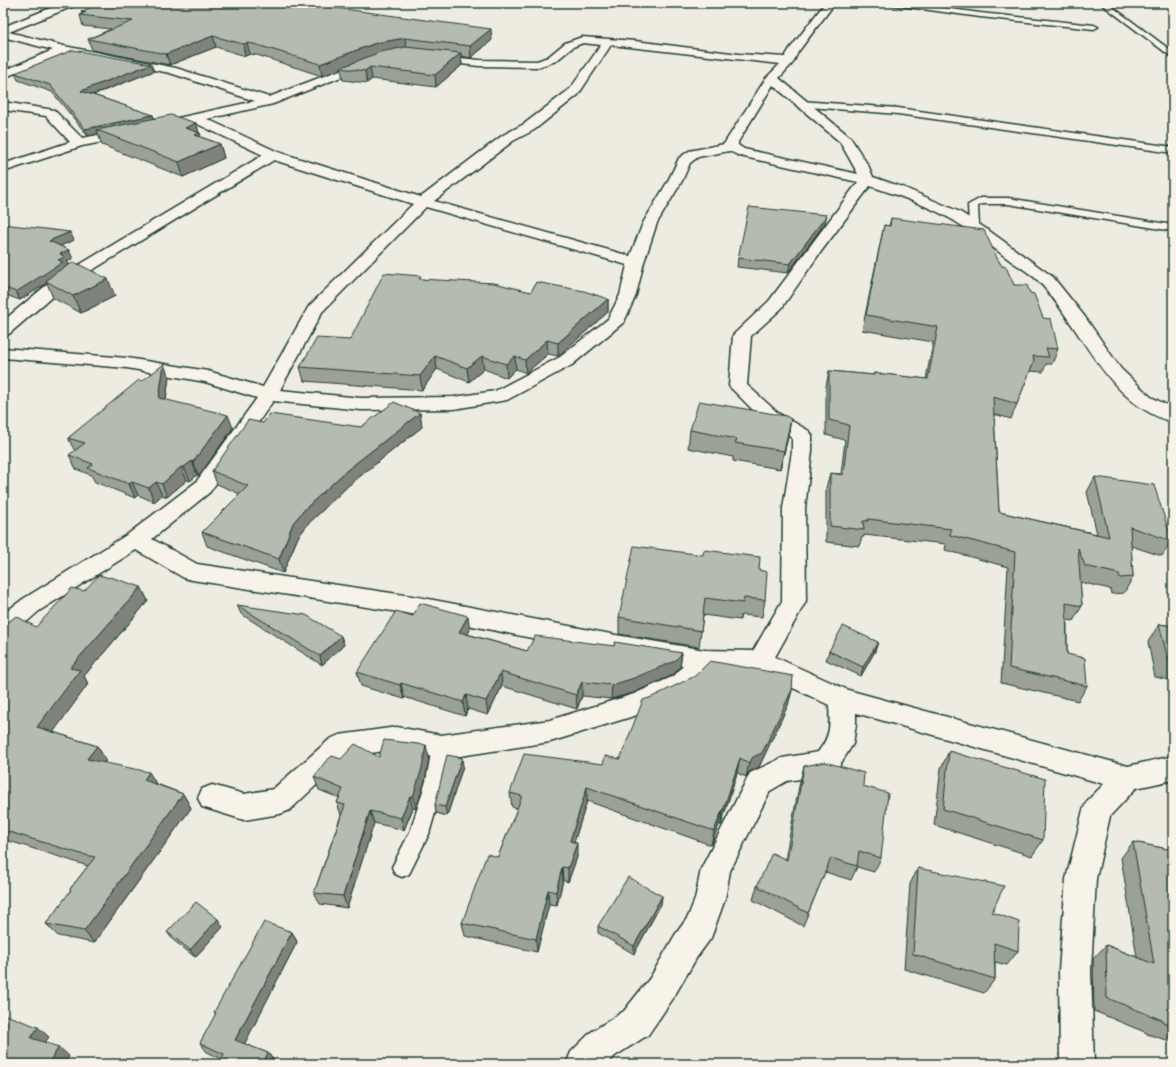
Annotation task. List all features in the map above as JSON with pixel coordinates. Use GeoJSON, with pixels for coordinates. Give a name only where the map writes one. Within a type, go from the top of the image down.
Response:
{"type":"FeatureCollection","features":[{"type":"Feature","properties":{"kind":"street"},"geometry":{"type":"LineString","coordinates":[[3,31],[72,3]]}},
{"type":"Feature","properties":{"kind":"street"},"geometry":{"type":"LineString","coordinates":[[731,147],[732,142],[772,78],[789,61],[793,52],[826,11],[830,3]]}},
{"type":"Feature","properties":{"kind":"street"},"geometry":{"type":"LineString","coordinates":[[3,34],[64,49],[172,70],[268,101]]}},
{"type":"Feature","properties":{"kind":"street"},"geometry":{"type":"LineString","coordinates":[[423,56],[478,63],[538,64],[552,59],[569,45],[582,40],[634,44],[739,57],[789,61]]}},
{"type":"Feature","properties":{"kind":"street"},"geometry":{"type":"LineString","coordinates":[[3,628],[31,605],[136,540],[204,487],[268,395],[315,310],[423,202],[508,138],[529,127],[574,92],[608,42]]}},
{"type":"Feature","properties":{"kind":"street"},"geometry":{"type":"LineString","coordinates":[[3,75],[64,49]]}},
{"type":"Feature","properties":{"kind":"street"},"geometry":{"type":"LineString","coordinates":[[5,165],[79,143],[197,119],[268,101],[383,58]]}},
{"type":"Feature","properties":{"kind":"street"},"geometry":{"type":"LineString","coordinates":[[772,78],[800,104],[815,113],[845,140],[862,167],[867,180]]}},
{"type":"Feature","properties":{"kind":"street"},"geometry":{"type":"LineString","coordinates":[[3,106],[50,113],[79,143]]}},
{"type":"Feature","properties":{"kind":"street"},"geometry":{"type":"LineString","coordinates":[[197,119],[273,155],[423,202],[636,262]]}},
{"type":"Feature","properties":{"kind":"street"},"geometry":{"type":"LineString","coordinates":[[3,353],[127,363],[208,377],[268,395],[361,404],[454,403],[500,396],[566,361],[615,322],[628,296],[636,262],[650,223],[675,181],[684,161],[694,154],[731,147],[740,152],[867,180],[900,191],[955,215],[1047,280],[1080,321],[1114,373],[1144,401],[1173,416]]}},
{"type":"Feature","properties":{"kind":"street"},"geometry":{"type":"LineString","coordinates":[[3,330],[55,286],[273,155]]}},
{"type":"Feature","properties":{"kind":"street"},"geometry":{"type":"LineString","coordinates":[[760,661],[794,602],[794,508],[802,451],[802,435],[772,417],[738,386],[742,335],[775,306],[810,254],[867,180]]}},
{"type":"Feature","properties":{"kind":"street"},"geometry":{"type":"LineString","coordinates":[[136,540],[192,572],[418,606],[616,645],[705,660],[760,661],[842,699],[1128,778],[1173,768]]}},
{"type":"Feature","properties":{"kind":"street"},"geometry":{"type":"LineString","coordinates":[[212,798],[244,807],[280,801],[338,747],[397,738],[441,747],[550,731],[641,703],[683,683],[705,660]]}},
{"type":"Feature","properties":{"kind":"street"},"geometry":{"type":"LineString","coordinates":[[583,1064],[603,1044],[636,1022],[661,989],[686,946],[700,927],[710,898],[716,869],[760,782],[782,770],[826,763],[840,744],[843,724],[842,699]]}},
{"type":"Feature","properties":{"kind":"street"},"geometry":{"type":"LineString","coordinates":[[1077,1064],[1075,970],[1081,879],[1097,810],[1128,778]]}},
{"type":"Feature","properties":{"kind":"lane"},"geometry":{"type":"LineString","coordinates":[[892,3],[980,15],[1094,27]]}},
{"type":"Feature","properties":{"kind":"lane"},"geometry":{"type":"LineString","coordinates":[[1103,3],[1173,56]]}},
{"type":"Feature","properties":{"kind":"lane"},"geometry":{"type":"LineString","coordinates":[[800,104],[854,106],[898,111],[1173,150]]}},
{"type":"Feature","properties":{"kind":"lane"},"geometry":{"type":"LineString","coordinates":[[974,227],[973,205],[981,201],[1008,201],[1173,228]]}},
{"type":"Feature","properties":{"kind":"lane"},"geometry":{"type":"LineString","coordinates":[[402,867],[419,834],[435,781],[441,747]]}},
{"type":"Feature","properties":{"kind":"building"},"geometry":{"type":"Polygon","coordinates":[[[99,3],[300,3],[491,29],[470,46],[405,38],[376,43],[320,64],[254,44],[243,44],[213,36],[166,54],[88,39],[133,21],[80,15],[86,12],[81,12],[99,3]]]}},
{"type":"Feature","properties":{"kind":"building"},"geometry":{"type":"Polygon","coordinates":[[[406,47],[461,53],[435,75],[370,67],[365,71],[340,68],[380,52],[406,47]]]}},
{"type":"Feature","properties":{"kind":"building"},"geometry":{"type":"Polygon","coordinates":[[[73,50],[151,64],[81,91],[153,115],[85,129],[50,85],[15,73],[73,50]]]}},
{"type":"Feature","properties":{"kind":"building"},"geometry":{"type":"Polygon","coordinates":[[[171,115],[196,123],[185,128],[200,133],[195,135],[220,144],[179,162],[97,130],[171,115]]]}},
{"type":"Feature","properties":{"kind":"building"},"geometry":{"type":"Polygon","coordinates":[[[749,207],[827,215],[790,264],[738,258],[749,207]]]}},
{"type":"Feature","properties":{"kind":"building"},"geometry":{"type":"Polygon","coordinates":[[[891,218],[984,230],[998,260],[1002,266],[1006,267],[1014,285],[1027,285],[1030,293],[1034,294],[1043,318],[1051,319],[1058,349],[1046,348],[1049,357],[1033,356],[1034,361],[1017,404],[993,397],[999,512],[1109,537],[1095,477],[1154,485],[1172,541],[1130,527],[1133,577],[1120,578],[1119,574],[1085,566],[1078,548],[1082,606],[1066,603],[1067,654],[1085,658],[1087,686],[1009,668],[1015,552],[950,535],[951,529],[868,519],[868,521],[863,521],[864,530],[830,526],[830,473],[843,475],[849,425],[829,420],[829,371],[874,375],[874,373],[928,379],[938,327],[866,315],[884,225],[890,226],[891,218]]]}},
{"type":"Feature","properties":{"kind":"building"},"geometry":{"type":"Polygon","coordinates":[[[3,224],[70,232],[49,241],[69,250],[60,254],[65,257],[58,260],[63,262],[16,292],[3,287],[3,224]]]}},
{"type":"Feature","properties":{"kind":"building"},"geometry":{"type":"Polygon","coordinates":[[[74,262],[108,279],[73,296],[46,281],[55,273],[74,262]]]}},
{"type":"Feature","properties":{"kind":"building"},"geometry":{"type":"Polygon","coordinates":[[[384,273],[421,276],[419,279],[494,283],[531,292],[536,282],[584,291],[608,299],[558,343],[547,340],[525,360],[515,356],[506,364],[482,356],[467,368],[435,356],[420,376],[300,367],[317,338],[350,340],[384,273]]]}},
{"type":"Feature","properties":{"kind":"building"},"geometry":{"type":"Polygon","coordinates":[[[164,364],[159,398],[228,415],[193,462],[192,461],[184,467],[181,467],[162,484],[156,482],[149,488],[132,482],[129,484],[88,468],[93,464],[69,455],[85,443],[68,438],[139,380],[142,381],[164,364]]]}},
{"type":"Feature","properties":{"kind":"building"},"geometry":{"type":"Polygon","coordinates":[[[699,401],[786,416],[791,419],[784,451],[735,443],[737,439],[690,430],[699,401]]]}},
{"type":"Feature","properties":{"kind":"building"},"geometry":{"type":"Polygon","coordinates":[[[394,402],[420,413],[346,471],[305,509],[293,523],[279,559],[202,532],[248,486],[212,471],[248,420],[263,423],[270,414],[361,427],[394,402]]]}},
{"type":"Feature","properties":{"kind":"building"},"geometry":{"type":"Polygon","coordinates":[[[634,546],[703,555],[704,550],[760,557],[759,570],[767,572],[765,600],[744,598],[743,603],[705,598],[701,631],[619,617],[634,546]]]}},
{"type":"Feature","properties":{"kind":"building"},"geometry":{"type":"Polygon","coordinates":[[[99,575],[141,587],[70,668],[80,670],[37,727],[97,746],[87,759],[149,772],[144,780],[183,794],[84,931],[46,924],[71,890],[70,889],[95,857],[3,830],[3,626],[16,616],[36,627],[72,588],[84,591],[99,575]]]}},
{"type":"Feature","properties":{"kind":"building"},"geometry":{"type":"Polygon","coordinates":[[[420,603],[468,616],[459,632],[527,651],[535,636],[614,646],[615,642],[682,653],[675,661],[634,678],[612,685],[582,682],[576,695],[501,672],[486,701],[466,695],[463,702],[401,683],[400,685],[357,672],[396,611],[413,616],[420,603]]]}},
{"type":"Feature","properties":{"kind":"building"},"geometry":{"type":"Polygon","coordinates":[[[237,605],[306,615],[341,636],[320,656],[237,605]]]}},
{"type":"Feature","properties":{"kind":"building"},"geometry":{"type":"Polygon","coordinates":[[[1159,624],[1173,626],[1173,660],[1168,659],[1159,624]]]}},
{"type":"Feature","properties":{"kind":"building"},"geometry":{"type":"Polygon","coordinates":[[[843,626],[878,642],[863,667],[829,651],[843,626]]]}},
{"type":"Feature","properties":{"kind":"building"},"geometry":{"type":"Polygon","coordinates":[[[710,661],[793,676],[792,690],[762,753],[753,757],[749,763],[740,758],[723,811],[714,831],[587,787],[570,841],[577,843],[568,868],[562,867],[556,892],[548,890],[536,939],[462,923],[487,854],[498,857],[522,796],[510,793],[524,754],[603,764],[605,756],[620,759],[643,700],[695,676],[710,661]]]}},
{"type":"Feature","properties":{"kind":"building"},"geometry":{"type":"Polygon","coordinates":[[[384,740],[426,745],[422,768],[413,797],[410,796],[401,818],[370,811],[343,896],[314,893],[345,805],[337,803],[343,789],[314,777],[325,762],[332,756],[341,759],[355,744],[379,757],[384,740]]]}},
{"type":"Feature","properties":{"kind":"building"},"geometry":{"type":"Polygon","coordinates":[[[949,751],[1045,779],[1043,840],[943,809],[949,751]]]}},
{"type":"Feature","properties":{"kind":"building"},"geometry":{"type":"Polygon","coordinates":[[[447,755],[462,758],[445,807],[435,805],[447,755]]]}},
{"type":"Feature","properties":{"kind":"building"},"geometry":{"type":"Polygon","coordinates":[[[825,762],[864,773],[863,786],[888,793],[881,858],[859,851],[857,866],[831,858],[808,913],[757,886],[772,853],[787,860],[804,766],[825,762]]]}},
{"type":"Feature","properties":{"kind":"building"},"geometry":{"type":"Polygon","coordinates":[[[1133,842],[1173,850],[1173,1025],[1107,998],[1106,945],[1154,964],[1133,842]]]}},
{"type":"Feature","properties":{"kind":"building"},"geometry":{"type":"Polygon","coordinates":[[[918,868],[1004,886],[992,912],[1019,922],[1018,951],[994,943],[995,979],[913,954],[918,868]]]}},
{"type":"Feature","properties":{"kind":"building"},"geometry":{"type":"Polygon","coordinates":[[[628,877],[662,896],[634,946],[598,926],[628,877]]]}},
{"type":"Feature","properties":{"kind":"building"},"geometry":{"type":"Polygon","coordinates":[[[196,902],[218,919],[190,950],[167,932],[196,902]]]}},
{"type":"Feature","properties":{"kind":"building"},"geometry":{"type":"Polygon","coordinates":[[[264,922],[292,932],[235,1040],[268,1053],[262,1064],[219,1064],[224,1054],[200,1043],[216,1013],[214,1012],[264,922]]]}},
{"type":"Feature","properties":{"kind":"building"},"geometry":{"type":"Polygon","coordinates":[[[3,1014],[38,1027],[31,1038],[59,1047],[48,1064],[3,1064],[3,1014]]]}}]}
